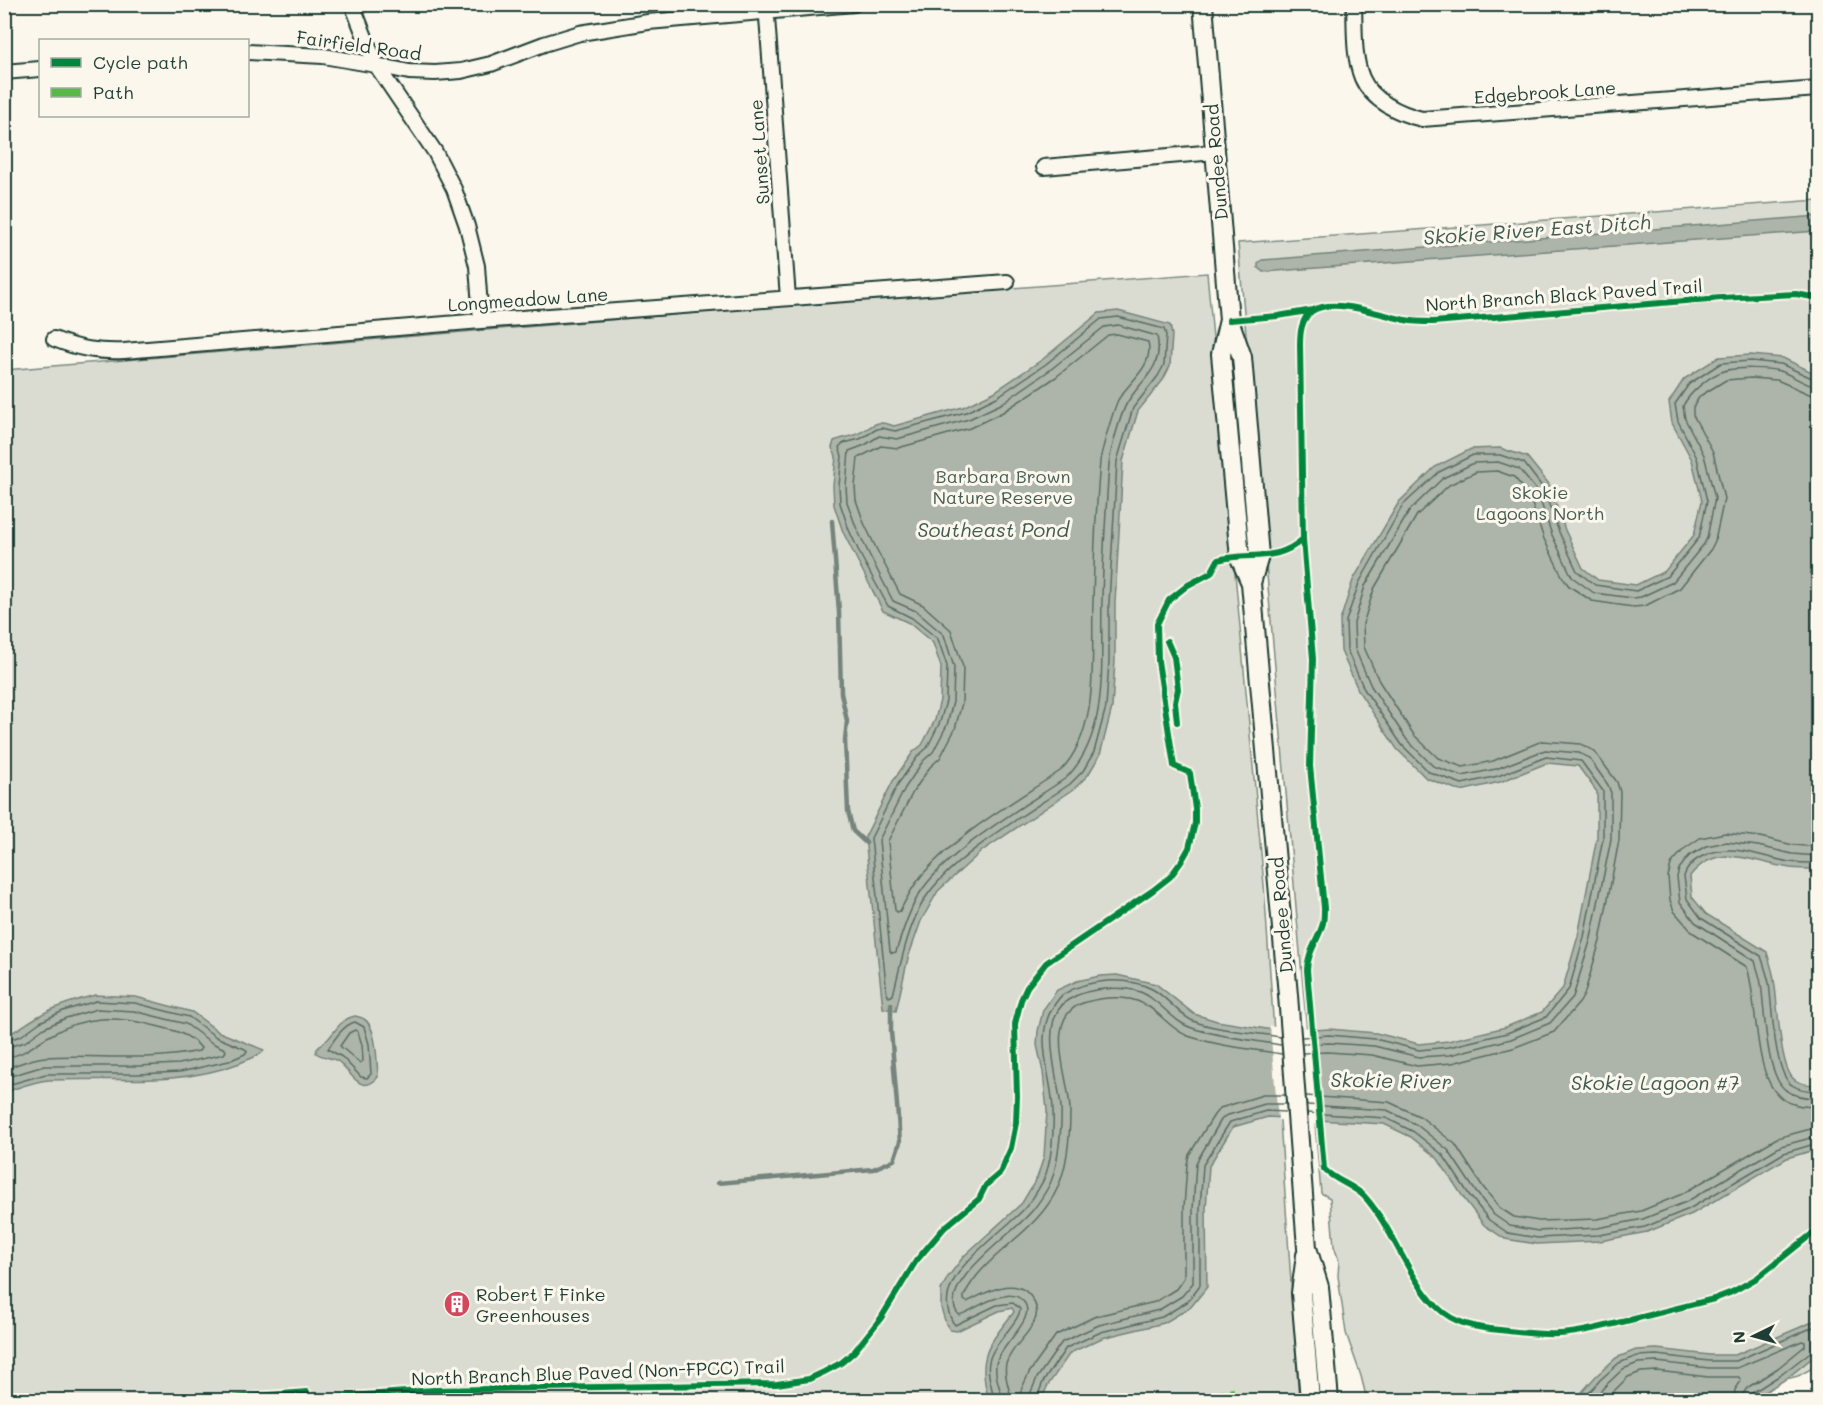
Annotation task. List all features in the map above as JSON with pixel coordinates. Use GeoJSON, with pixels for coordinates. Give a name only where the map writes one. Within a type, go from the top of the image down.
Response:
{"type":"FeatureCollection","features":[{"type":"Feature","properties":{"kind":"main road","name":"Dundee Road"},"geometry":{"type":"LineString","coordinates":[[1203,4],[1229,320],[1242,357],[1259,556],[1251,583],[1300,1144],[1307,1248],[1301,1293],[1310,1401]]}},
{"type":"Feature","properties":{"kind":"main road","name":"Dundee Road"},"geometry":{"type":"LineString","coordinates":[[1307,1248],[1319,1287],[1329,1401]]}},
{"type":"Feature","properties":{"kind":"street"},"geometry":{"type":"LineString","coordinates":[[352,4],[376,65],[435,152],[454,189],[467,225],[477,266],[481,321]]}},
{"type":"Feature","properties":{"kind":"street","name":"Fairfield Road"},"geometry":{"type":"LineString","coordinates":[[249,52],[323,56],[409,72],[461,71],[491,64],[580,33],[648,22],[767,8],[854,4]]}},
{"type":"Feature","properties":{"kind":"street","name":"Edgebrook Lane"},"geometry":{"type":"LineString","coordinates":[[1353,4],[1362,79],[1379,99],[1409,116],[1422,119],[1818,88]]}},
{"type":"Feature","properties":{"kind":"street","name":"Sunset Lane"},"geometry":{"type":"LineString","coordinates":[[767,8],[788,298]]}},
{"type":"Feature","properties":{"kind":"street"},"geometry":{"type":"LineString","coordinates":[[4,72],[39,69]]}},
{"type":"Feature","properties":{"kind":"street"},"geometry":{"type":"LineString","coordinates":[[1044,167],[1215,152]]}},
{"type":"Feature","properties":{"kind":"street","name":"Longmeadow Lane"},"geometry":{"type":"LineString","coordinates":[[54,339],[82,349],[106,352],[481,321],[1007,282]]}},
{"type":"Feature","properties":{"kind":"green space","name":"Skokie Lagoons North"},"geometry":{"type":"Polygon","coordinates":[[[1818,200],[1818,1340],[1742,1400],[1367,1400],[1346,1333],[1330,1198],[1321,1193],[1238,243],[1818,200]]]}},
{"type":"Feature","properties":{"kind":"green space","name":"Barbara Brown Nature Reserve"},"geometry":{"type":"Polygon","coordinates":[[[1207,273],[1264,885],[1299,1400],[5,1400],[5,370],[1207,273]]]}},
{"type":"Feature","properties":{"kind":"green space"},"geometry":{"type":"Polygon","coordinates":[[[1236,362],[1250,540],[1244,541],[1230,363],[1236,362]]]}},
{"type":"Feature","properties":{"kind":"green space"},"geometry":{"type":"Polygon","coordinates":[[[1818,1353],[1818,1365],[1798,1376],[1786,1379],[1818,1353]]]}},
{"type":"Feature","properties":{"kind":"water"},"geometry":{"type":"Polygon","coordinates":[[[1818,216],[1818,231],[1263,272],[1258,268],[1262,260],[1818,216]]]}},
{"type":"Feature","properties":{"kind":"water","name":"Southeast Pond"},"geometry":{"type":"Polygon","coordinates":[[[1118,311],[1170,325],[1172,335],[1170,366],[1163,380],[1138,411],[1123,461],[1112,708],[1100,755],[1088,775],[1074,789],[982,851],[938,891],[921,921],[908,958],[896,1011],[883,1008],[865,837],[893,781],[913,752],[922,745],[935,720],[940,700],[941,667],[933,643],[909,623],[883,611],[843,532],[834,505],[836,456],[832,448],[834,441],[857,434],[874,424],[894,426],[963,407],[994,392],[1043,359],[1099,313],[1118,311]]]}},
{"type":"Feature","properties":{"kind":"water","name":"Skokie Lagoon #7"},"geometry":{"type":"Polygon","coordinates":[[[1751,355],[1783,358],[1818,375],[1818,869],[1790,868],[1724,856],[1701,865],[1690,876],[1692,897],[1706,914],[1767,952],[1773,976],[1782,1049],[1790,1074],[1795,1080],[1804,1084],[1818,1085],[1818,1149],[1787,1158],[1692,1214],[1647,1232],[1600,1241],[1537,1244],[1505,1239],[1484,1225],[1438,1159],[1411,1137],[1384,1124],[1268,1117],[1233,1127],[1209,1166],[1206,1209],[1207,1287],[1191,1307],[1164,1323],[1102,1338],[1070,1353],[1048,1385],[1041,1400],[989,1400],[985,1385],[984,1362],[991,1343],[1014,1312],[1012,1308],[999,1311],[957,1331],[950,1330],[941,1308],[941,1290],[964,1256],[1022,1203],[1037,1178],[1044,1156],[1047,1111],[1043,1072],[1037,1045],[1038,1031],[1043,1010],[1057,990],[1077,981],[1117,975],[1156,984],[1194,1014],[1217,1021],[1285,1032],[1329,1029],[1376,1033],[1419,1044],[1448,1041],[1506,1027],[1542,1012],[1563,988],[1578,936],[1597,837],[1597,792],[1578,766],[1547,763],[1500,782],[1461,791],[1426,778],[1397,749],[1359,692],[1341,651],[1340,621],[1353,580],[1399,502],[1435,467],[1471,449],[1500,448],[1527,457],[1549,484],[1565,530],[1583,568],[1598,580],[1636,585],[1665,571],[1694,535],[1702,501],[1692,460],[1672,423],[1669,402],[1684,379],[1719,357],[1751,355]]]}},
{"type":"Feature","properties":{"kind":"water"},"geometry":{"type":"Polygon","coordinates":[[[95,995],[136,997],[192,1012],[219,1032],[264,1050],[240,1063],[193,1075],[145,1079],[49,1080],[5,1092],[5,1036],[51,1010],[95,995]]]}},
{"type":"Feature","properties":{"kind":"water"},"geometry":{"type":"Polygon","coordinates":[[[355,1016],[363,1018],[372,1029],[376,1046],[378,1077],[372,1083],[361,1084],[339,1062],[316,1053],[317,1049],[343,1022],[355,1016]]]}},
{"type":"Feature","properties":{"kind":"water"},"geometry":{"type":"Polygon","coordinates":[[[1818,1318],[1818,1353],[1786,1379],[1752,1400],[1575,1400],[1616,1358],[1636,1350],[1657,1349],[1710,1355],[1735,1355],[1818,1318]]]}},
{"type":"Feature","properties":{"kind":"pier"},"geometry":{"type":"Polygon","coordinates":[[[1270,1026],[1285,1029],[1316,1027],[1324,1123],[1278,1120],[1270,1026]]]}},
{"type":"Feature","properties":{"kind":"waterway"},"geometry":{"type":"LineString","coordinates":[[832,521],[839,612],[841,693],[847,721],[845,740],[848,811],[853,831],[866,843]]}},
{"type":"Feature","properties":{"kind":"waterway"},"geometry":{"type":"LineString","coordinates":[[718,1183],[873,1169],[894,1160],[900,1142],[891,1004]]}},
{"type":"Feature","properties":{"kind":"marked path"},"geometry":{"type":"LineString","coordinates":[[1190,1400],[1234,1390]]}},
{"type":"Feature","properties":{"kind":"cycle path","name":"North Branch Black Paved Trail"},"geometry":{"type":"LineString","coordinates":[[1818,298],[1796,294],[1721,298],[1433,322],[1408,321],[1358,308],[1332,306],[1321,307],[1308,314],[1300,336],[1303,539],[1313,659],[1310,766],[1324,908],[1323,923],[1309,958],[1307,970],[1324,1169],[1365,1197],[1384,1224],[1417,1281],[1437,1307],[1458,1321],[1491,1329],[1544,1334],[1576,1332],[1714,1299],[1757,1278],[1818,1229]]}},
{"type":"Feature","properties":{"kind":"cycle path"},"geometry":{"type":"LineString","coordinates":[[1229,320],[1278,316],[1313,310]]}},
{"type":"Feature","properties":{"kind":"cycle path","name":"North Branch Blue Paved (Non-FPCC) Trail"},"geometry":{"type":"LineString","coordinates":[[296,1400],[434,1390],[777,1384],[809,1379],[841,1363],[854,1352],[881,1318],[916,1261],[944,1228],[979,1199],[986,1185],[1000,1173],[1011,1148],[1016,1123],[1015,1024],[1027,987],[1046,963],[1170,877],[1189,848],[1195,823],[1190,773],[1174,766],[1158,661],[1157,624],[1169,600],[1188,585],[1211,573],[1218,560],[1282,552],[1303,539]]}},
{"type":"Feature","properties":{"kind":"cycle path"},"geometry":{"type":"LineString","coordinates":[[1167,641],[1174,657],[1178,689],[1175,702],[1177,722]]}},
{"type":"Feature","properties":{"kind":"cycle path"},"geometry":{"type":"LineString","coordinates":[[206,1400],[307,1392]]}},
{"type":"Feature","properties":{"kind":"place","name":"Robert F Finke Greenhouses"},"geometry":{"type":"Point","coordinates":[457,1304]}},
{"type":"Feature","properties":{"kind":"water label","name":"Skokie River East Ditch"},"geometry":{"type":"Point","coordinates":[1537,229]}},
{"type":"Feature","properties":{"kind":"water label","name":"Skokie River"},"geometry":{"type":"Point","coordinates":[1391,1080]}}]}
